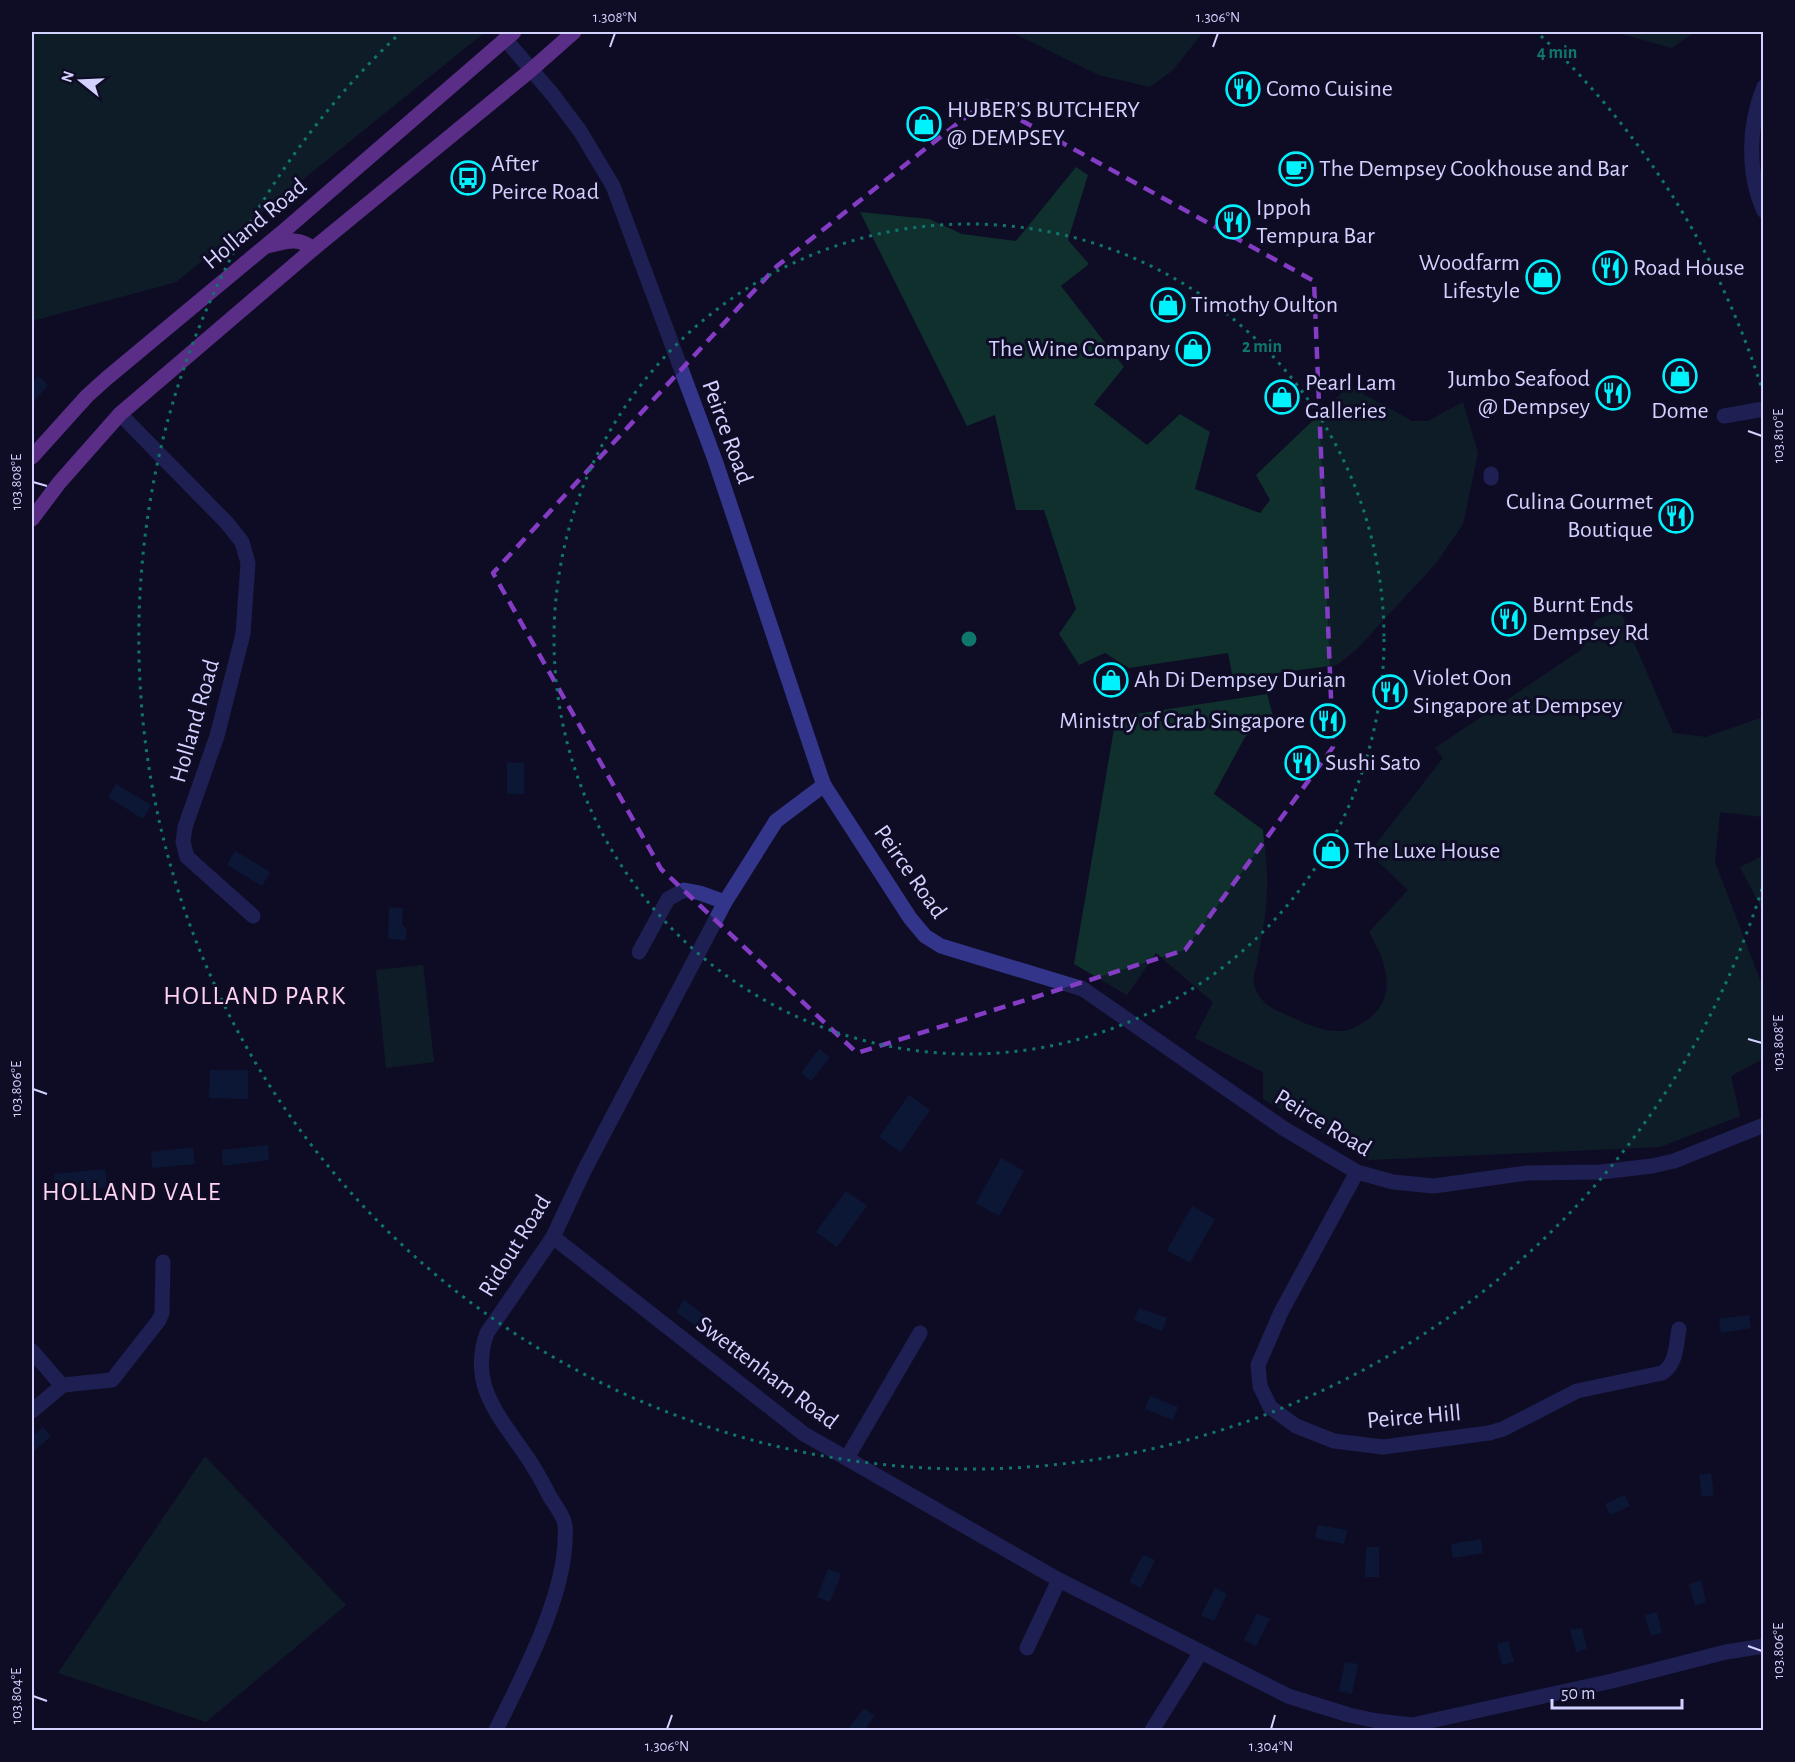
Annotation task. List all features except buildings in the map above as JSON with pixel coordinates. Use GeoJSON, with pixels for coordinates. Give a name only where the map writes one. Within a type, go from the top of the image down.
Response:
{"type":"FeatureCollection","features":[{"type":"Feature","properties":{"kind":"main road"},"geometry":{"type":"LineString","coordinates":[[32,519],[59,483],[120,414],[313,249],[574,32]]}},
{"type":"Feature","properties":{"kind":"main road","name":"Holland Road"},"geometry":{"type":"LineString","coordinates":[[32,457],[87,396],[107,378],[264,247],[509,35]]}},
{"type":"Feature","properties":{"kind":"main road"},"geometry":{"type":"LineString","coordinates":[[264,247],[299,241],[305,242],[313,249]]}},
{"type":"Feature","properties":{"kind":"street","name":"Peirce Road"},"geometry":{"type":"LineString","coordinates":[[509,35],[531,70],[580,131],[613,186],[714,460],[824,785],[910,918],[926,936],[941,946],[1083,988],[1283,1128],[1357,1172],[1393,1182],[1434,1185],[1527,1173],[1601,1172],[1652,1166],[1674,1161],[1764,1125]]}},
{"type":"Feature","properties":{"kind":"street"},"geometry":{"type":"LineString","coordinates":[[1764,87],[1753,123],[1752,164],[1764,211]]}},
{"type":"Feature","properties":{"kind":"street"},"geometry":{"type":"LineString","coordinates":[[1724,416],[1764,409]]}},
{"type":"Feature","properties":{"kind":"street","name":"Holland Road"},"geometry":{"type":"LineString","coordinates":[[120,414],[227,523],[242,542],[248,563],[243,634],[218,736],[185,827],[183,843],[187,857],[253,916]]}},
{"type":"Feature","properties":{"kind":"street","name":"Ridout Road"},"geometry":{"type":"LineString","coordinates":[[496,1731],[523,1674],[555,1596],[564,1556],[565,1524],[529,1460],[487,1395],[482,1374],[481,1350],[487,1334],[553,1237],[584,1171],[725,902],[776,821],[824,785]]}},
{"type":"Feature","properties":{"kind":"street"},"geometry":{"type":"LineString","coordinates":[[639,952],[668,899],[684,890],[725,902]]}},
{"type":"Feature","properties":{"kind":"street","name":"Peirce Hill"},"geometry":{"type":"LineString","coordinates":[[1357,1172],[1281,1312],[1258,1365],[1260,1386],[1270,1407],[1296,1426],[1334,1442],[1383,1447],[1503,1429],[1576,1391],[1662,1373],[1670,1367],[1679,1329]]}},
{"type":"Feature","properties":{"kind":"street","name":"Swettenham Road"},"geometry":{"type":"LineString","coordinates":[[553,1237],[804,1434],[1059,1580],[1306,1703],[1377,1722],[1411,1728],[1726,1652],[1764,1646]]}},
{"type":"Feature","properties":{"kind":"street"},"geometry":{"type":"LineString","coordinates":[[32,1412],[63,1384],[108,1382],[116,1376],[162,1313],[162,1262]]}},
{"type":"Feature","properties":{"kind":"street"},"geometry":{"type":"LineString","coordinates":[[847,1458],[920,1333]]}},
{"type":"Feature","properties":{"kind":"street"},"geometry":{"type":"LineString","coordinates":[[32,1351],[63,1384]]}},
{"type":"Feature","properties":{"kind":"street"},"geometry":{"type":"LineString","coordinates":[[1027,1648],[1059,1580]]}},
{"type":"Feature","properties":{"kind":"street"},"geometry":{"type":"LineString","coordinates":[[1152,1731],[1201,1652]]}},
{"type":"Feature","properties":{"kind":"highlighted area"},"geometry":{"type":"Polygon","coordinates":[[[986,101],[1314,281],[1333,747],[1185,950],[857,1053],[661,869],[493,573],[777,266],[986,101]]]}},
{"type":"Feature","properties":{"kind":"green space"},"geometry":{"type":"Polygon","coordinates":[[[32,32],[485,32],[176,282],[32,321],[32,32]]]}},
{"type":"Feature","properties":{"kind":"green space"},"geometry":{"type":"Polygon","coordinates":[[[1011,32],[1203,32],[1173,70],[1150,87],[1099,75],[1011,32]]]}},
{"type":"Feature","properties":{"kind":"green space"},"geometry":{"type":"Polygon","coordinates":[[[1615,32],[1694,32],[1672,48],[1615,32]]]}},
{"type":"Feature","properties":{"kind":"green space"},"geometry":{"type":"Polygon","coordinates":[[[1076,167],[1088,175],[1068,240],[1089,264],[1061,286],[1124,367],[1094,404],[1147,445],[1180,414],[1210,432],[1195,489],[1260,513],[1270,500],[1256,475],[1349,386],[1412,421],[1428,421],[1463,402],[1478,453],[1463,524],[1437,562],[1357,649],[1337,665],[1233,679],[1228,653],[1129,668],[1105,653],[1079,665],[1059,634],[1076,609],[1044,510],[1016,510],[995,415],[967,426],[860,212],[929,219],[962,234],[1016,241],[1076,167]]]}},
{"type":"Feature","properties":{"kind":"green space"},"geometry":{"type":"Polygon","coordinates":[[[1620,610],[1673,733],[1706,737],[1763,717],[1763,817],[1720,812],[1715,862],[1763,988],[1763,1059],[1731,1076],[1740,1116],[1660,1147],[1369,1160],[1263,1099],[1263,1072],[1195,1038],[1213,1002],[1156,953],[1127,995],[1074,964],[1116,717],[1267,694],[1273,716],[1245,737],[1214,794],[1263,830],[1267,896],[1254,976],[1255,988],[1261,999],[1269,1006],[1314,1027],[1345,1031],[1363,1023],[1379,1009],[1387,988],[1384,965],[1369,932],[1408,890],[1369,853],[1443,758],[1435,748],[1581,650],[1596,620],[1620,610]]]}},
{"type":"Feature","properties":{"kind":"green space"},"geometry":{"type":"Polygon","coordinates":[[[1763,856],[1763,911],[1740,867],[1763,856]]]}},
{"type":"Feature","properties":{"kind":"green space"},"geometry":{"type":"Polygon","coordinates":[[[423,965],[434,1062],[386,1068],[376,970],[423,965]]]}},
{"type":"Feature","properties":{"kind":"green space"},"geometry":{"type":"Polygon","coordinates":[[[205,1456],[346,1605],[206,1722],[58,1673],[205,1456]]]}},
{"type":"Feature","properties":{"kind":"water"},"geometry":{"type":"Polygon","coordinates":[[[38,376],[48,385],[32,404],[32,384],[38,376]]]}},
{"type":"Feature","properties":{"kind":"water"},"geometry":{"type":"Polygon","coordinates":[[[507,762],[524,763],[524,794],[507,794],[507,762]]]}},
{"type":"Feature","properties":{"kind":"water"},"geometry":{"type":"Polygon","coordinates":[[[116,784],[151,805],[143,819],[108,797],[116,784]]]}},
{"type":"Feature","properties":{"kind":"water"},"geometry":{"type":"Polygon","coordinates":[[[235,851],[270,872],[262,886],[227,865],[235,851]]]}},
{"type":"Feature","properties":{"kind":"water"},"geometry":{"type":"Polygon","coordinates":[[[389,907],[403,908],[402,924],[406,929],[406,940],[388,939],[389,907]]]}},
{"type":"Feature","properties":{"kind":"water"},"geometry":{"type":"Polygon","coordinates":[[[819,1049],[830,1057],[811,1081],[801,1073],[819,1049]]]}},
{"type":"Feature","properties":{"kind":"water"},"geometry":{"type":"Polygon","coordinates":[[[210,1070],[248,1070],[248,1099],[209,1098],[210,1070]]]}},
{"type":"Feature","properties":{"kind":"water"},"geometry":{"type":"Polygon","coordinates":[[[909,1095],[930,1110],[901,1152],[879,1137],[909,1095]]]}},
{"type":"Feature","properties":{"kind":"water"},"geometry":{"type":"Polygon","coordinates":[[[268,1145],[269,1160],[223,1166],[222,1150],[268,1145]]]}},
{"type":"Feature","properties":{"kind":"water"},"geometry":{"type":"Polygon","coordinates":[[[193,1147],[195,1164],[152,1168],[151,1152],[193,1147]]]}},
{"type":"Feature","properties":{"kind":"water"},"geometry":{"type":"Polygon","coordinates":[[[1001,1158],[1024,1171],[999,1216],[976,1203],[1001,1158]]]}},
{"type":"Feature","properties":{"kind":"water"},"geometry":{"type":"Polygon","coordinates":[[[105,1169],[107,1187],[55,1193],[54,1174],[105,1169]]]}},
{"type":"Feature","properties":{"kind":"water"},"geometry":{"type":"Polygon","coordinates":[[[846,1191],[867,1206],[837,1247],[816,1232],[846,1191]]]}},
{"type":"Feature","properties":{"kind":"water"},"geometry":{"type":"Polygon","coordinates":[[[1192,1206],[1215,1219],[1190,1263],[1167,1250],[1192,1206]]]}},
{"type":"Feature","properties":{"kind":"water"},"geometry":{"type":"Polygon","coordinates":[[[684,1300],[708,1318],[700,1329],[676,1312],[684,1300]]]}},
{"type":"Feature","properties":{"kind":"water"},"geometry":{"type":"Polygon","coordinates":[[[1139,1308],[1167,1318],[1162,1331],[1134,1320],[1139,1308]]]}},
{"type":"Feature","properties":{"kind":"water"},"geometry":{"type":"Polygon","coordinates":[[[1749,1315],[1751,1328],[1721,1333],[1719,1319],[1749,1315]]]}},
{"type":"Feature","properties":{"kind":"water"},"geometry":{"type":"Polygon","coordinates":[[[1150,1396],[1178,1407],[1173,1420],[1145,1409],[1150,1396]]]}},
{"type":"Feature","properties":{"kind":"water"},"geometry":{"type":"Polygon","coordinates":[[[43,1427],[51,1436],[32,1453],[32,1437],[43,1427]]]}},
{"type":"Feature","properties":{"kind":"water"},"geometry":{"type":"Polygon","coordinates":[[[1711,1473],[1714,1495],[1702,1497],[1699,1475],[1711,1473]]]}},
{"type":"Feature","properties":{"kind":"water"},"geometry":{"type":"Polygon","coordinates":[[[1625,1495],[1630,1506],[1610,1515],[1605,1504],[1625,1495]]]}},
{"type":"Feature","properties":{"kind":"water"},"geometry":{"type":"Polygon","coordinates":[[[1318,1525],[1347,1530],[1344,1544],[1315,1538],[1318,1525]]]}},
{"type":"Feature","properties":{"kind":"water"},"geometry":{"type":"Polygon","coordinates":[[[1481,1539],[1483,1553],[1453,1558],[1451,1544],[1481,1539]]]}},
{"type":"Feature","properties":{"kind":"water"},"geometry":{"type":"Polygon","coordinates":[[[1366,1547],[1379,1547],[1379,1577],[1365,1577],[1366,1547]]]}},
{"type":"Feature","properties":{"kind":"water"},"geometry":{"type":"Polygon","coordinates":[[[1143,1555],[1155,1560],[1141,1588],[1129,1582],[1143,1555]]]}},
{"type":"Feature","properties":{"kind":"water"},"geometry":{"type":"Polygon","coordinates":[[[828,1569],[841,1574],[830,1602],[817,1597],[828,1569]]]}},
{"type":"Feature","properties":{"kind":"water"},"geometry":{"type":"Polygon","coordinates":[[[1701,1581],[1706,1602],[1695,1606],[1689,1584],[1701,1581]]]}},
{"type":"Feature","properties":{"kind":"water"},"geometry":{"type":"Polygon","coordinates":[[[1215,1588],[1227,1594],[1214,1621],[1201,1615],[1215,1588]]]}},
{"type":"Feature","properties":{"kind":"water"},"geometry":{"type":"Polygon","coordinates":[[[1657,1612],[1662,1633],[1651,1636],[1645,1615],[1657,1612]]]}},
{"type":"Feature","properties":{"kind":"water"},"geometry":{"type":"Polygon","coordinates":[[[1257,1613],[1270,1619],[1256,1646],[1244,1640],[1257,1613]]]}},
{"type":"Feature","properties":{"kind":"water"},"geometry":{"type":"Polygon","coordinates":[[[1582,1628],[1587,1649],[1576,1652],[1570,1630],[1582,1628]]]}},
{"type":"Feature","properties":{"kind":"water"},"geometry":{"type":"Polygon","coordinates":[[[1508,1641],[1514,1662],[1502,1665],[1497,1644],[1508,1641]]]}},
{"type":"Feature","properties":{"kind":"water"},"geometry":{"type":"Polygon","coordinates":[[[1345,1662],[1358,1664],[1352,1694],[1339,1691],[1345,1662]]]}},
{"type":"Feature","properties":{"kind":"water"},"geometry":{"type":"Polygon","coordinates":[[[864,1708],[875,1716],[864,1730],[847,1730],[864,1708]]]}},
{"type":"Feature","properties":{"kind":"place","name":"Como Cuisine"},"geometry":{"type":"Point","coordinates":[1243,89]}},
{"type":"Feature","properties":{"kind":"place","name":"HUBER’S BUTCHERY @ DEMPSEY"},"geometry":{"type":"Point","coordinates":[924,124]}},
{"type":"Feature","properties":{"kind":"place","name":"The Dempsey Cookhouse and Bar"},"geometry":{"type":"Point","coordinates":[1296,169]}},
{"type":"Feature","properties":{"kind":"place","name":"After Peirce Road"},"geometry":{"type":"Point","coordinates":[468,178]}},
{"type":"Feature","properties":{"kind":"place","name":"Ippoh Tempura Bar"},"geometry":{"type":"Point","coordinates":[1233,222]}},
{"type":"Feature","properties":{"kind":"place","name":"Road House"},"geometry":{"type":"Point","coordinates":[1610,268]}},
{"type":"Feature","properties":{"kind":"place","name":"Woodfarm Lifestyle"},"geometry":{"type":"Point","coordinates":[1543,277]}},
{"type":"Feature","properties":{"kind":"place","name":"Timothy Oulton"},"geometry":{"type":"Point","coordinates":[1168,305]}},
{"type":"Feature","properties":{"kind":"place","name":"The Wine Company"},"geometry":{"type":"Point","coordinates":[1193,349]}},
{"type":"Feature","properties":{"kind":"place","name":"Dome"},"geometry":{"type":"Point","coordinates":[1680,376]}},
{"type":"Feature","properties":{"kind":"place","name":"Jumbo Seafood @ Dempsey"},"geometry":{"type":"Point","coordinates":[1613,393]}},
{"type":"Feature","properties":{"kind":"place","name":"Pearl Lam Galleries"},"geometry":{"type":"Point","coordinates":[1282,397]}},
{"type":"Feature","properties":{"kind":"place","name":"Culina Gourmet Boutique"},"geometry":{"type":"Point","coordinates":[1676,516]}},
{"type":"Feature","properties":{"kind":"place","name":"Burnt Ends Dempsey Rd"},"geometry":{"type":"Point","coordinates":[1509,619]}},
{"type":"Feature","properties":{"kind":"place","name":"Ah Di Dempsey Durian"},"geometry":{"type":"Point","coordinates":[1111,680]}},
{"type":"Feature","properties":{"kind":"place","name":"Violet Oon Singapore at Dempsey"},"geometry":{"type":"Point","coordinates":[1390,692]}},
{"type":"Feature","properties":{"kind":"place","name":"Ministry of Crab Singapore"},"geometry":{"type":"Point","coordinates":[1328,721]}},
{"type":"Feature","properties":{"kind":"place","name":"Sushi Sato"},"geometry":{"type":"Point","coordinates":[1302,763]}},
{"type":"Feature","properties":{"kind":"place","name":"The Luxe House"},"geometry":{"type":"Point","coordinates":[1331,851]}},
{"type":"Feature","properties":{"kind":"district","name":"HOLLAND PARK"},"geometry":{"type":"Point","coordinates":[255,996]}},
{"type":"Feature","properties":{"kind":"district","name":"HOLLAND VALE"},"geometry":{"type":"Point","coordinates":[132,1192]}}]}
